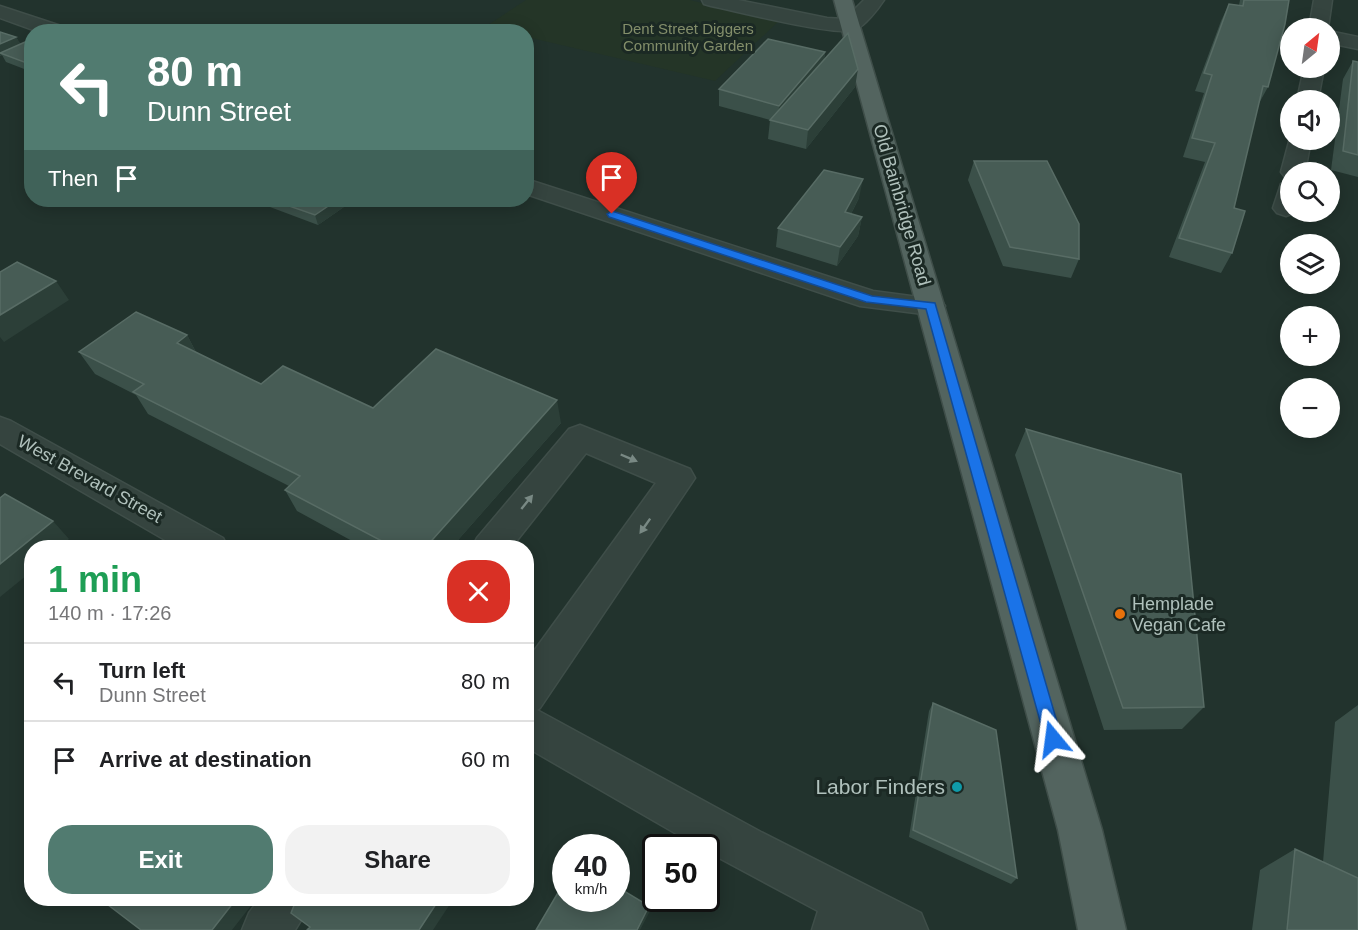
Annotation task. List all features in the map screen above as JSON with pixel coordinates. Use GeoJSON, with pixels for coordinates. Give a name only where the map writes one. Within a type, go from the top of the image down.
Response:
{"type":"FeatureCollection","features":[{"type":"Feature","properties":{"kind":"main road","name":"Old Bainbridge Road"},"geometry":{"type":"LineString","coordinates":[[847,12],[1080,830],[1102,930]]}},
{"type":"Feature","properties":{"kind":"street"},"geometry":{"type":"LineString","coordinates":[[711,0],[827,24],[875,0]]}},
{"type":"Feature","properties":{"kind":"street"},"geometry":{"type":"LineString","coordinates":[[1320,18],[1323,0]]}},
{"type":"Feature","properties":{"kind":"street"},"geometry":{"type":"LineString","coordinates":[[0,12],[36,24]]}},
{"type":"Feature","properties":{"kind":"street"},"geometry":{"type":"LineString","coordinates":[[1340,39],[1358,43]]}},
{"type":"Feature","properties":{"kind":"street"},"geometry":{"type":"LineString","coordinates":[[534,189],[870,300],[931,306]]}},
{"type":"Feature","properties":{"kind":"street"},"geometry":{"type":"LineString","coordinates":[[496,540],[580,437],[678,478],[534,684]]}},
{"type":"Feature","properties":{"kind":"street","name":"West Brevard Street"},"geometry":{"type":"LineString","coordinates":[[7,441],[195,540]]}},
{"type":"Feature","properties":{"kind":"street"},"geometry":{"type":"LineString","coordinates":[[534,729],[745,848],[841,915],[904,930]]}},
{"type":"Feature","properties":{"kind":"street"},"geometry":{"type":"LineString","coordinates":[[266,930],[284,906]]}},
{"type":"Feature","properties":{"kind":"green space","name":"Dent Street Diggers Community Garden"},"geometry":{"type":"Polygon","coordinates":[[[526,0],[690,0],[778,22],[715,81],[534,39],[534,24],[490,24],[526,0]]]}},
{"type":"Feature","properties":{"kind":"building"},"geometry":{"type":"Polygon","coordinates":[[[1244,0],[1289,0],[1286,18],[1280,18],[1280,43],[1268,87],[1263,86],[1234,208],[1245,211],[1232,253],[1179,238],[1215,143],[1192,138],[1212,75],[1204,73],[1229,4],[1243,6],[1244,0]]]}},
{"type":"Feature","properties":{"kind":"building"},"geometry":{"type":"Polygon","coordinates":[[[0,32],[16,37],[0,44],[0,32]]]}},
{"type":"Feature","properties":{"kind":"building"},"geometry":{"type":"Polygon","coordinates":[[[848,33],[858,69],[808,130],[770,120],[848,33]]]}},
{"type":"Feature","properties":{"kind":"building"},"geometry":{"type":"Polygon","coordinates":[[[768,39],[825,52],[779,106],[719,89],[768,39]]]}},
{"type":"Feature","properties":{"kind":"building"},"geometry":{"type":"Polygon","coordinates":[[[24,42],[24,62],[0,53],[24,42]]]}},
{"type":"Feature","properties":{"kind":"building"},"geometry":{"type":"Polygon","coordinates":[[[1353,61],[1358,62],[1358,155],[1343,151],[1353,61]]]}},
{"type":"Feature","properties":{"kind":"building"},"geometry":{"type":"Polygon","coordinates":[[[974,161],[1047,161],[1079,224],[1079,259],[1010,247],[974,161]]]}},
{"type":"Feature","properties":{"kind":"building"},"geometry":{"type":"Polygon","coordinates":[[[824,170],[863,179],[845,212],[862,217],[840,247],[778,228],[824,170]]]}},
{"type":"Feature","properties":{"kind":"building"},"geometry":{"type":"Polygon","coordinates":[[[292,207],[327,207],[315,215],[292,207]]]}},
{"type":"Feature","properties":{"kind":"building"},"geometry":{"type":"Polygon","coordinates":[[[17,262],[56,281],[0,315],[0,272],[17,262]]]}},
{"type":"Feature","properties":{"kind":"building"},"geometry":{"type":"Polygon","coordinates":[[[136,312],[187,335],[177,343],[261,384],[283,366],[373,408],[436,349],[557,400],[432,540],[380,540],[285,490],[300,476],[133,392],[144,384],[79,352],[136,312]]]}},
{"type":"Feature","properties":{"kind":"building","name":"Hemplade Vegan Cafe"},"geometry":{"type":"Polygon","coordinates":[[[1026,429],[1181,474],[1204,707],[1123,708],[1026,429]]]}},
{"type":"Feature","properties":{"kind":"building"},"geometry":{"type":"Polygon","coordinates":[[[5,494],[53,521],[30,540],[24,540],[24,545],[0,564],[0,498],[5,494]]]}},
{"type":"Feature","properties":{"kind":"building","name":"Labor Finders"},"geometry":{"type":"Polygon","coordinates":[[[933,703],[996,730],[1017,878],[913,830],[933,703]]]}},
{"type":"Feature","properties":{"kind":"building"},"geometry":{"type":"Polygon","coordinates":[[[1295,849],[1358,878],[1358,930],[1287,930],[1295,849]]]}},
{"type":"Feature","properties":{"kind":"building"},"geometry":{"type":"Polygon","coordinates":[[[630,894],[642,902],[642,912],[646,912],[637,930],[536,930],[552,903],[552,912],[630,912],[630,894]]]}},
{"type":"Feature","properties":{"kind":"building"},"geometry":{"type":"Polygon","coordinates":[[[110,906],[231,906],[212,930],[141,930],[110,906]]]}},
{"type":"Feature","properties":{"kind":"building"},"geometry":{"type":"Polygon","coordinates":[[[294,906],[435,906],[419,930],[307,930],[310,927],[291,913],[294,906]]]}},
{"type":"Feature","properties":{"kind":"place","name":"Hemplade Vegan Cafe"},"geometry":{"type":"Point","coordinates":[1120,614]}},
{"type":"Feature","properties":{"kind":"place","name":"Labor Finders"},"geometry":{"type":"Point","coordinates":[957,787]}},
{"type":"Feature","properties":{"kind":"route"},"geometry":{"type":"LineString","coordinates":[[612,214],[870,300],[931,306],[1053,739]]}}]}
